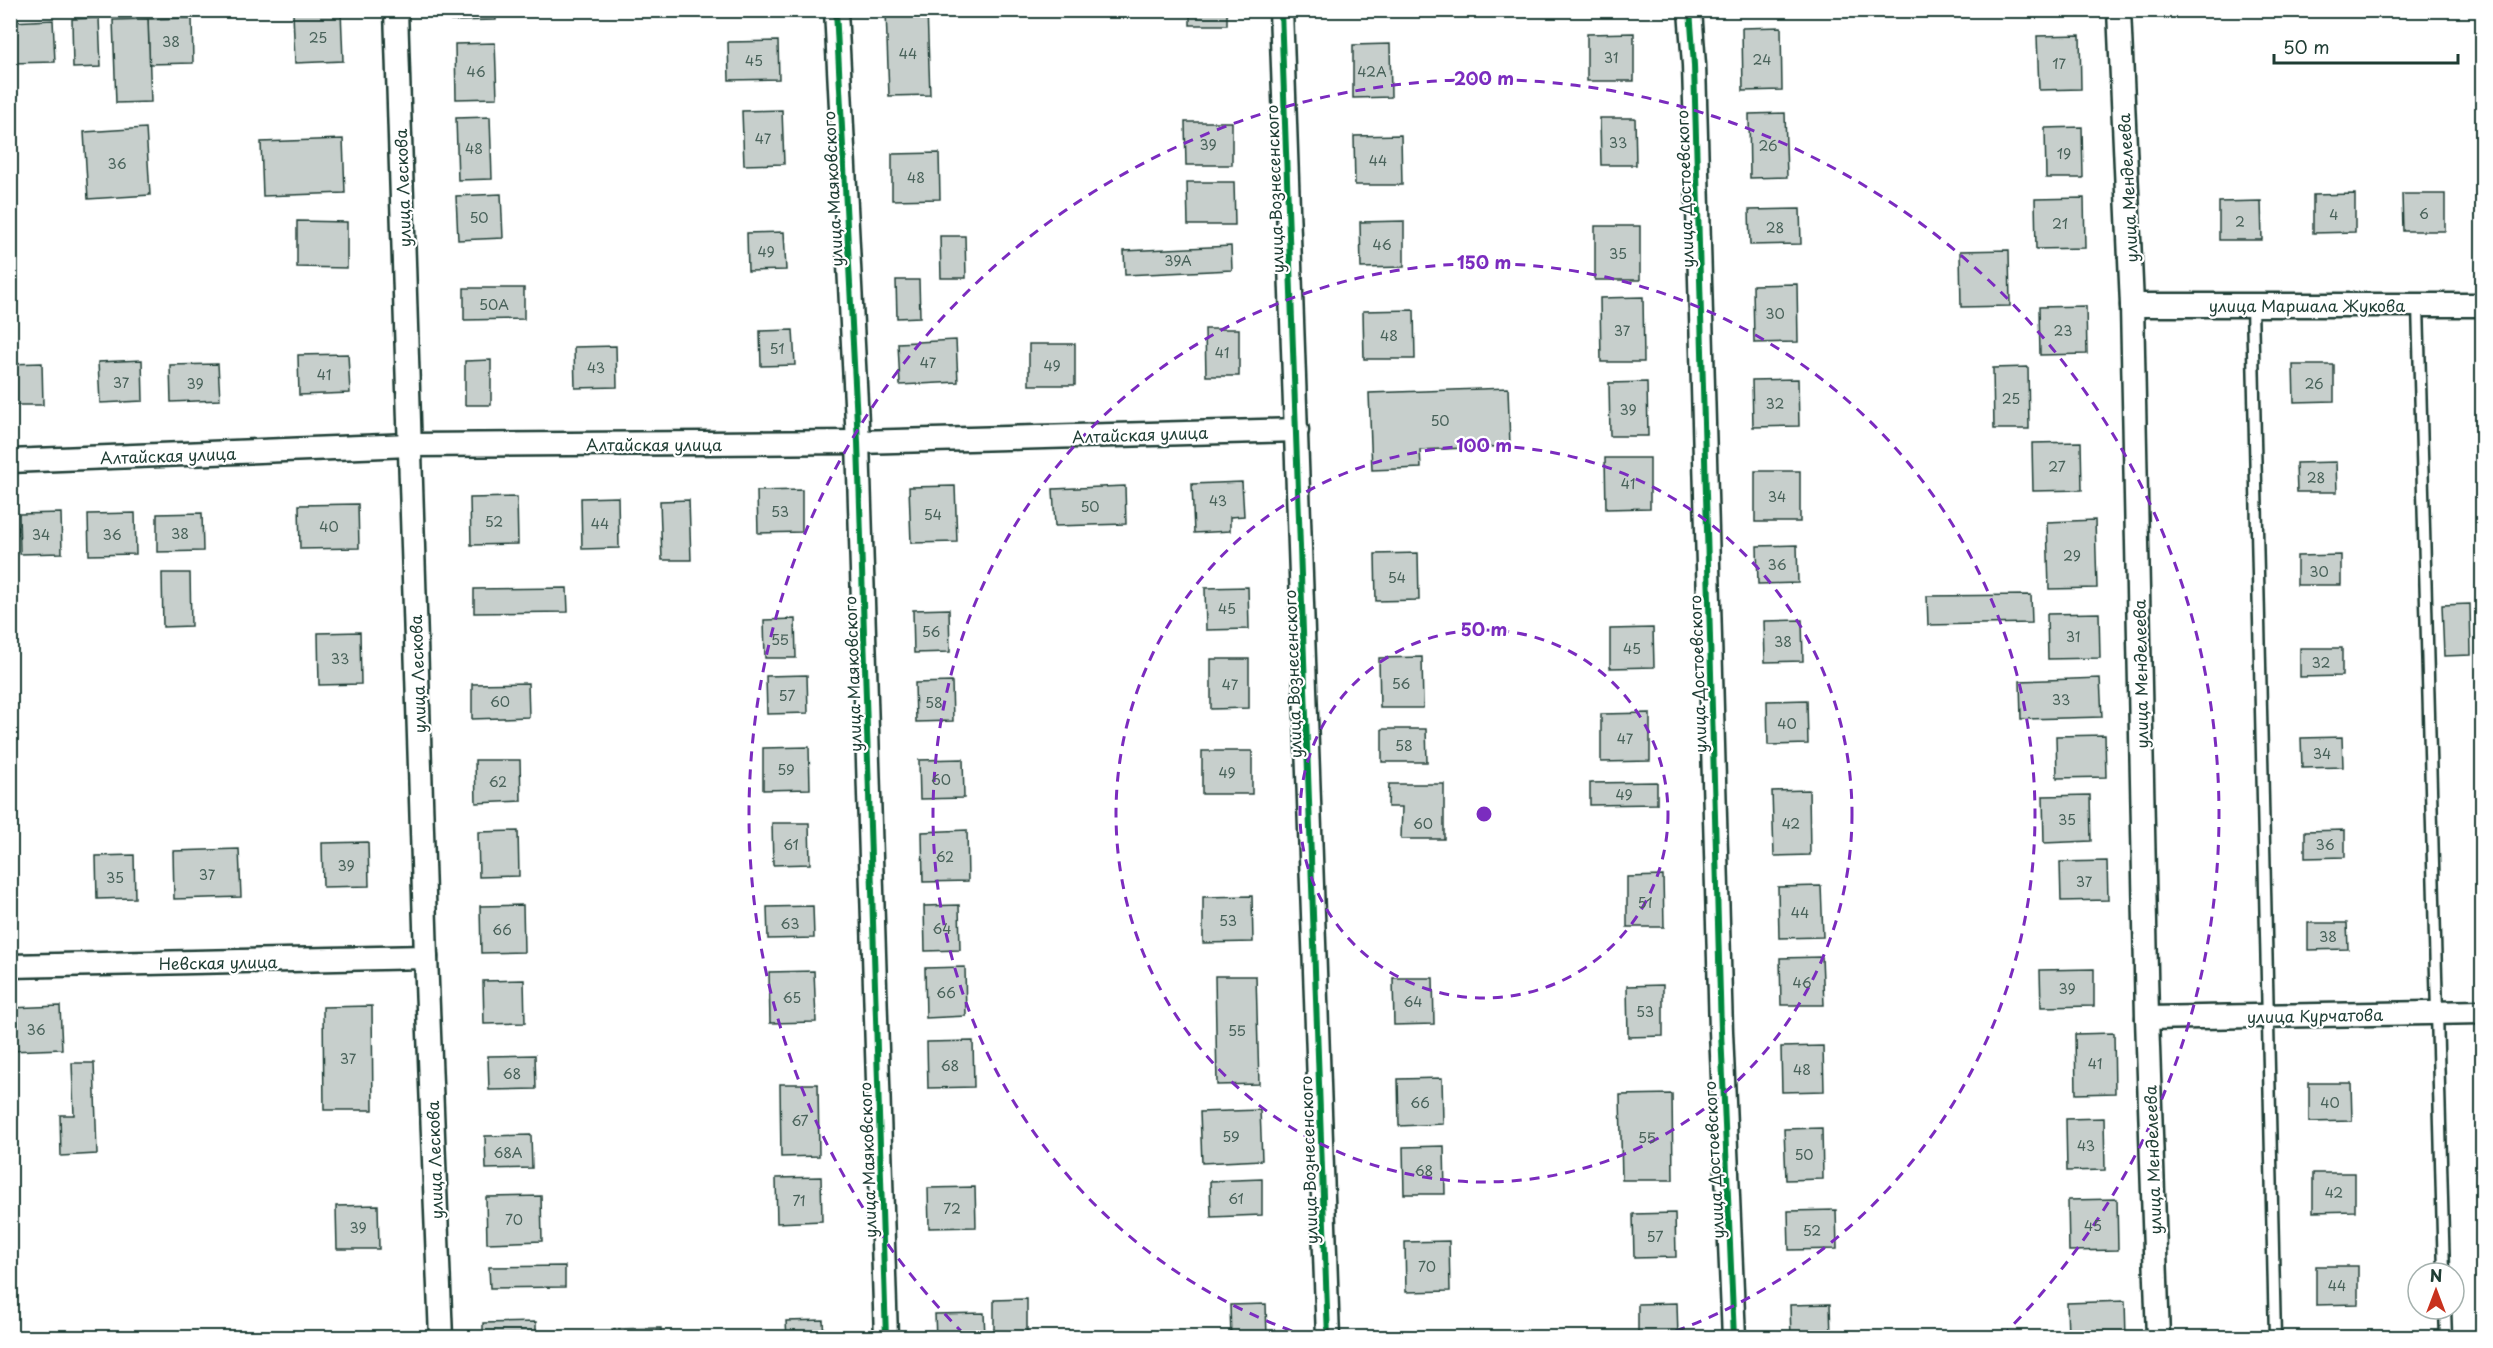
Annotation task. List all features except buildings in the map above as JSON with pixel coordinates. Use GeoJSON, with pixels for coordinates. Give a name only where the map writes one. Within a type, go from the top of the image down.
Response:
{"type":"FeatureCollection","features":[{"type":"Feature","properties":{"kind":"street","name":"улица Лескова"},"geometry":{"type":"LineString","coordinates":[[396,10],[426,957],[441,1338]]}},
{"type":"Feature","properties":{"kind":"street","name":"улица Маяковского"},"geometry":{"type":"LineString","coordinates":[[836,10],[858,442],[886,1338]]}},
{"type":"Feature","properties":{"kind":"street","name":"улица Вознесенского"},"geometry":{"type":"LineString","coordinates":[[1281,10],[1328,1338]]}},
{"type":"Feature","properties":{"kind":"street","name":"улица Достоевского"},"geometry":{"type":"LineString","coordinates":[[1690,10],[1694,65],[1720,1031],[1734,1338]]}},
{"type":"Feature","properties":{"kind":"street","name":"улица Менделеева"},"geometry":{"type":"LineString","coordinates":[[2119,10],[2132,305],[2147,1018],[2158,1338]]}},
{"type":"Feature","properties":{"kind":"street","name":"улица Маршала Жукова"},"geometry":{"type":"LineString","coordinates":[[2132,305],[2482,305]]}},
{"type":"Feature","properties":{"kind":"street","name":"Алтайская улица"},"geometry":{"type":"LineString","coordinates":[[10,461],[410,446],[858,442],[1297,430]]}},
{"type":"Feature","properties":{"kind":"street","name":"Невская улица"},"geometry":{"type":"LineString","coordinates":[[10,966],[426,957]]}},
{"type":"Feature","properties":{"kind":"street","name":"улица Курчатова"},"geometry":{"type":"LineString","coordinates":[[2147,1018],[2482,1012]]}},
{"type":"Feature","properties":{"kind":"lane"},"geometry":{"type":"LineString","coordinates":[[2252,305],[2266,1016],[2275,1338]]}},
{"type":"Feature","properties":{"kind":"lane"},"geometry":{"type":"LineString","coordinates":[[2418,305],[2444,1261]]}},
{"type":"Feature","properties":{"kind":"lane"},"geometry":{"type":"LineString","coordinates":[[2445,1321],[2446,1338]]}},
{"type":"Feature","properties":{"kind":"cycle path"},"geometry":{"type":"LineString","coordinates":[[836,10],[858,442],[886,1338]]}},
{"type":"Feature","properties":{"kind":"cycle path"},"geometry":{"type":"LineString","coordinates":[[1281,10],[1328,1338]]}},
{"type":"Feature","properties":{"kind":"cycle path"},"geometry":{"type":"LineString","coordinates":[[1690,10],[1694,65],[1721,1031],[1734,1338]]}}]}
